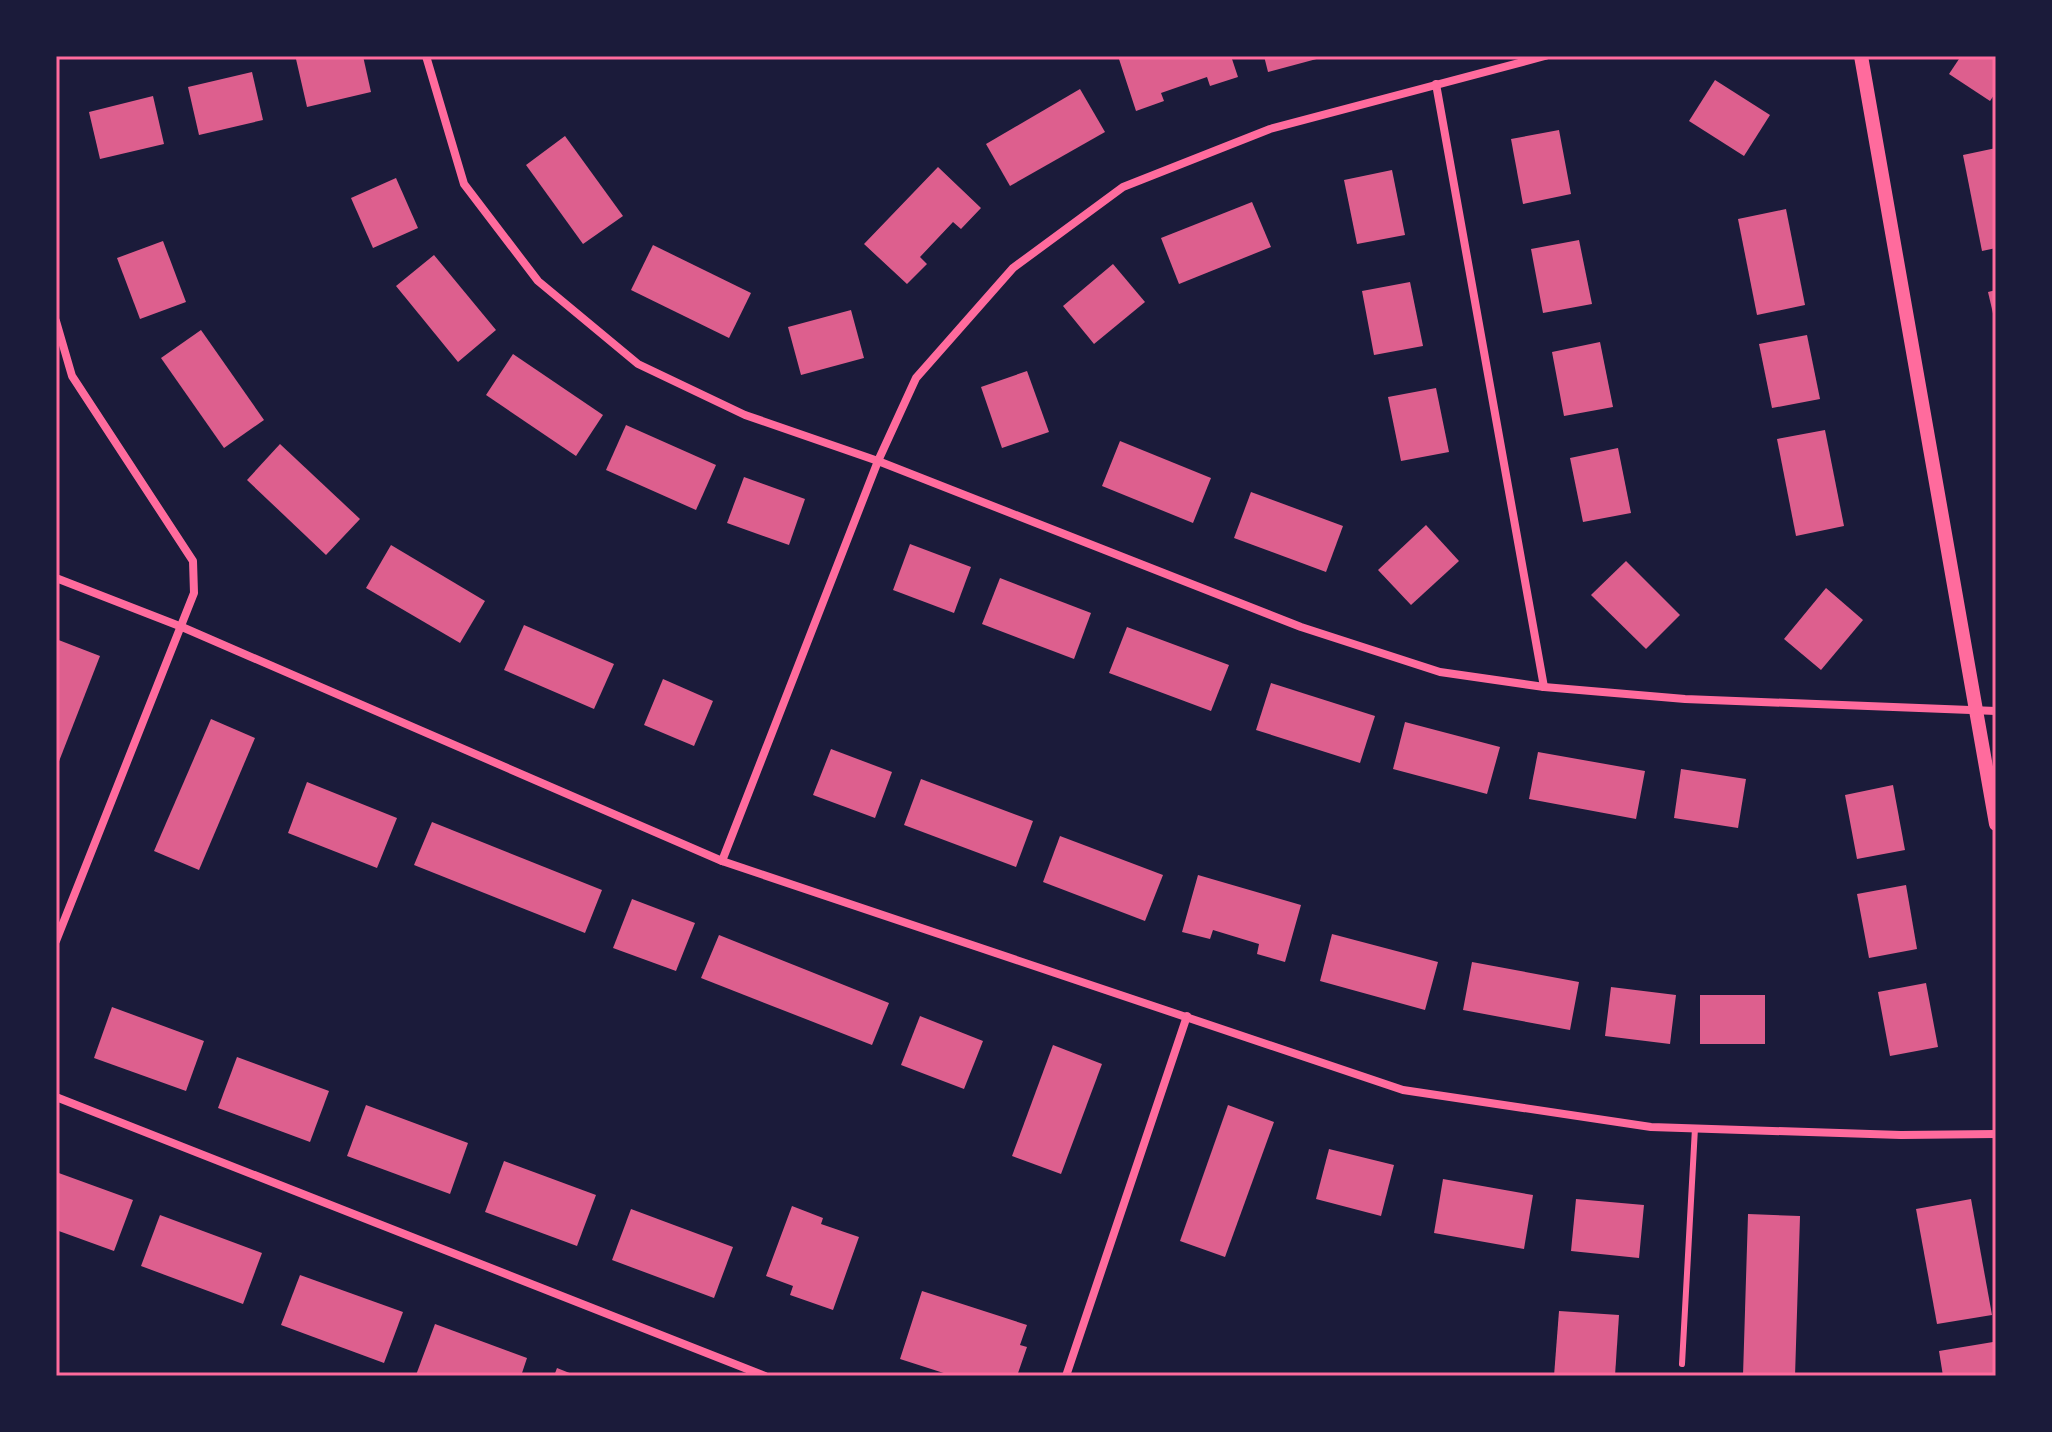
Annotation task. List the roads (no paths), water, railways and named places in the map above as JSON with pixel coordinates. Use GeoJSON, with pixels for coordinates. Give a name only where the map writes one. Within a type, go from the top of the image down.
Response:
{"type":"FeatureCollection","features":[{"type":"Feature","properties":{"kind":"street"},"geometry":{"type":"LineString","coordinates":[[426,56],[464,184],[538,281],[638,364],[745,415],[878,461],[1301,627],[1440,672],[1544,687],[1685,699],[1977,713],[1996,711]]}},
{"type":"Feature","properties":{"kind":"street"},"geometry":{"type":"LineString","coordinates":[[722,861],[878,461],[916,378],[1013,268],[1123,187],[1270,129],[1545,56]]}},
{"type":"Feature","properties":{"kind":"street"},"geometry":{"type":"LineString","coordinates":[[1861,56],[1996,824]]}},
{"type":"Feature","properties":{"kind":"street"},"geometry":{"type":"LineString","coordinates":[[1436,84],[1544,687]]}},
{"type":"Feature","properties":{"kind":"street"},"geometry":{"type":"LineString","coordinates":[[56,321],[72,376],[193,561],[194,593],[56,941]]}},
{"type":"Feature","properties":{"kind":"street"},"geometry":{"type":"LineString","coordinates":[[56,578],[182,627],[722,861],[1403,1090],[1651,1127],[1901,1135],[1996,1134]]}},
{"type":"Feature","properties":{"kind":"street"},"geometry":{"type":"LineString","coordinates":[[1066,1376],[1187,1016]]}},
{"type":"Feature","properties":{"kind":"street"},"geometry":{"type":"LineString","coordinates":[[56,1097],[765,1376]]}},
{"type":"Feature","properties":{"kind":"lane"},"geometry":{"type":"LineString","coordinates":[[1682,1364],[1695,1128]]}}]}
